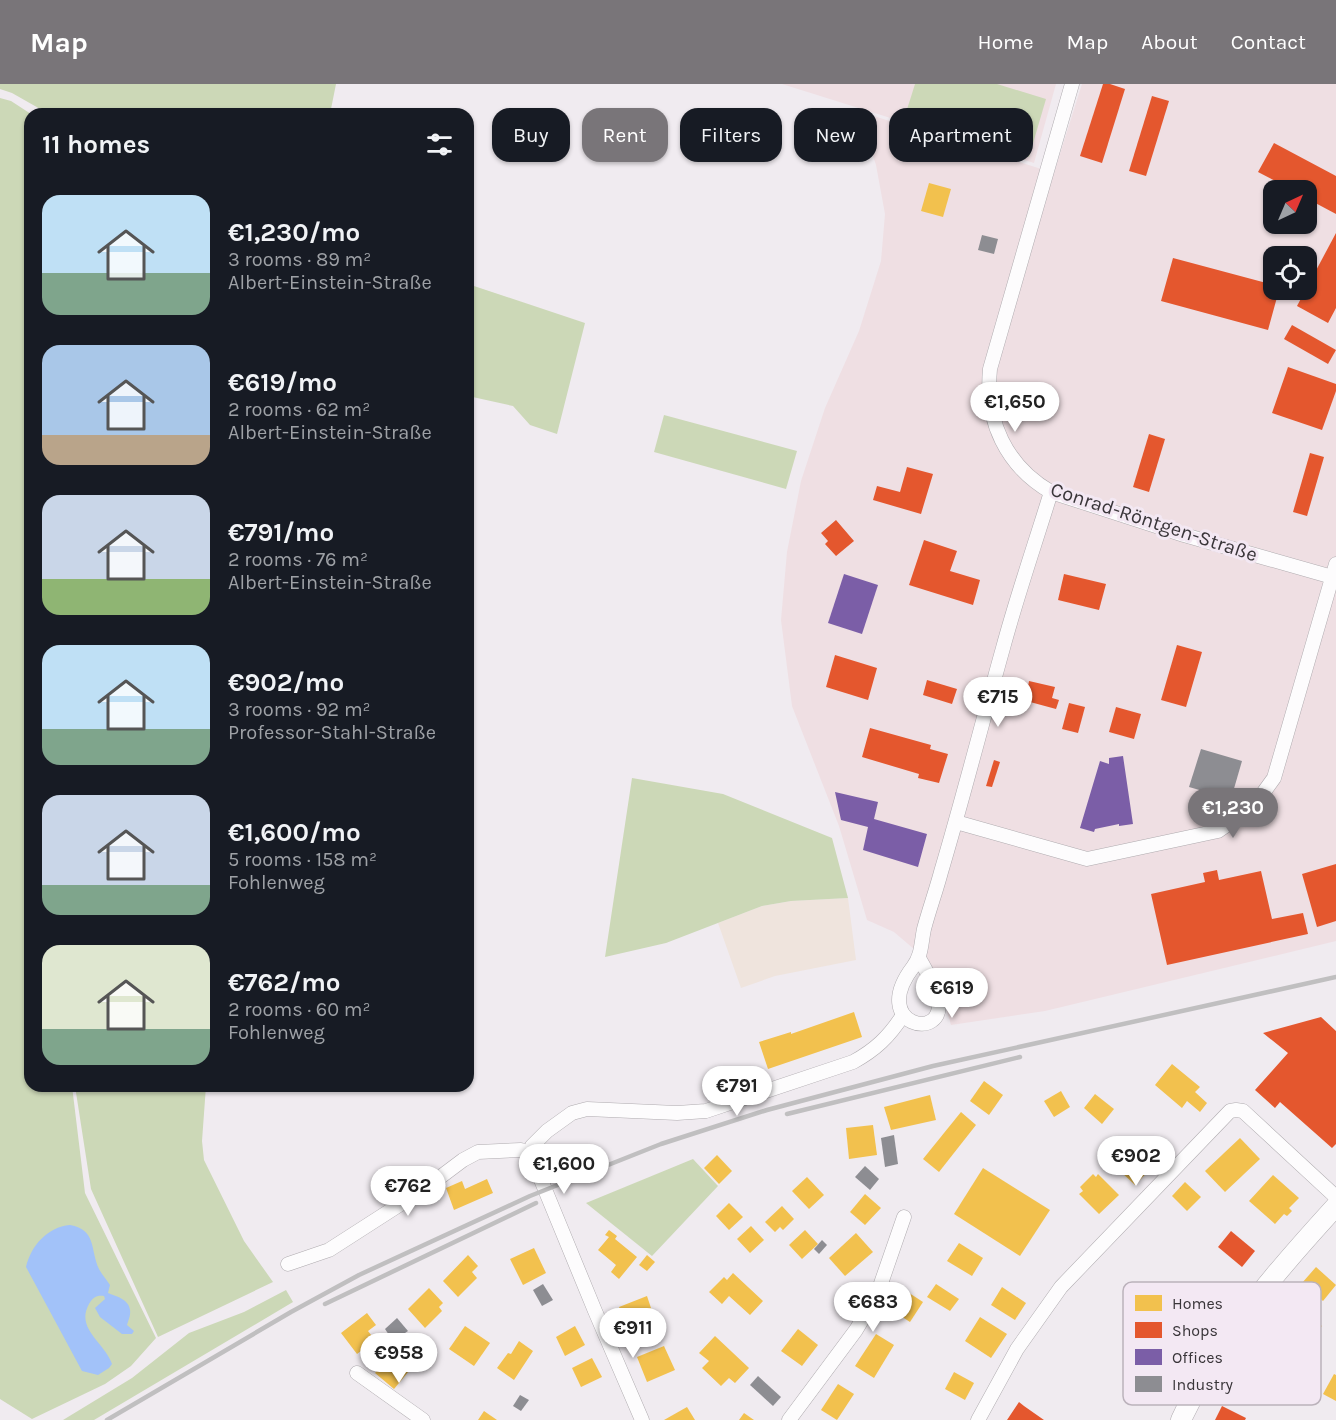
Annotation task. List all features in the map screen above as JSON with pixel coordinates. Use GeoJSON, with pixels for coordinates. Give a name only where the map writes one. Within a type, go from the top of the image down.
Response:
{"type":"FeatureCollection","features":[{"type":"Feature","properties":{"kind":"main road"},"geometry":{"type":"LineString","coordinates":[[1268,1282],[1336,1206]]}},
{"type":"Feature","properties":{"kind":"main road"},"geometry":{"type":"LineString","coordinates":[[1181,1420],[1188,1405]]}},
{"type":"Feature","properties":{"kind":"street","name":"Conrad-Röntgen-Straße"},"geometry":{"type":"LineString","coordinates":[[1072,84],[990,369],[988,386],[990,409],[1002,443],[1023,472],[1052,492],[1184,535],[1335,573]]}},
{"type":"Feature","properties":{"kind":"street"},"geometry":{"type":"LineString","coordinates":[[919,958],[937,992],[938,1011],[929,1023],[921,1025],[908,1021],[903,1016],[898,999],[909,971],[919,958],[924,931],[1004,646],[1052,492]]}},
{"type":"Feature","properties":{"kind":"street"},"geometry":{"type":"LineString","coordinates":[[956,822],[1087,859],[1218,831],[1253,807],[1274,778],[1335,573]]}},
{"type":"Feature","properties":{"kind":"street"},"geometry":{"type":"LineString","coordinates":[[642,1420],[530,1154],[532,1146],[547,1131],[572,1113],[587,1108],[677,1113],[706,1111],[853,1062],[872,1052],[891,1035],[903,1016]]}},
{"type":"Feature","properties":{"kind":"street"},"geometry":{"type":"LineString","coordinates":[[978,1420],[1017,1349],[1061,1287],[1230,1111],[1243,1111],[1336,1197]]}},
{"type":"Feature","properties":{"kind":"street"},"geometry":{"type":"LineString","coordinates":[[288,1264],[329,1250],[478,1152],[511,1149],[530,1154]]}},
{"type":"Feature","properties":{"kind":"street"},"geometry":{"type":"LineString","coordinates":[[789,1420],[856,1330],[877,1295],[904,1217]]}},
{"type":"Feature","properties":{"kind":"street"},"geometry":{"type":"LineString","coordinates":[[357,1374],[423,1420]]}},
{"type":"Feature","properties":{"kind":"shaded area"},"geometry":{"type":"Polygon","coordinates":[[[782,84],[1056,84],[1034,163],[1031,162],[1033,162],[1033,108],[889,108],[889,118],[877,114],[877,108],[859,108],[782,84]]]}},
{"type":"Feature","properties":{"kind":"shaded area"},"geometry":{"type":"Polygon","coordinates":[[[1082,84],[1336,84],[1336,941],[1045,1011],[951,1025],[939,982],[928,961],[894,932],[867,920],[839,826],[792,706],[781,620],[787,552],[801,481],[825,408],[859,331],[881,261],[885,214],[875,162],[877,162],[877,117],[889,121],[889,162],[1019,162],[1054,173],[1082,84]]]}},
{"type":"Feature","properties":{"kind":"shaded area"},"geometry":{"type":"Polygon","coordinates":[[[848,898],[856,960],[775,976],[741,988],[718,923],[762,906],[791,901],[848,898]]]}},
{"type":"Feature","properties":{"kind":"green space"},"geometry":{"type":"Polygon","coordinates":[[[0,84],[336,84],[331,108],[38,108],[0,89],[0,84]]]}},
{"type":"Feature","properties":{"kind":"green space"},"geometry":{"type":"Polygon","coordinates":[[[915,84],[997,84],[1046,99],[1033,143],[1033,108],[907,108],[915,84]]]}},
{"type":"Feature","properties":{"kind":"green space"},"geometry":{"type":"Polygon","coordinates":[[[0,98],[11,101],[24,109],[24,1092],[73,1092],[85,1193],[156,1338],[131,1366],[105,1384],[32,1419],[0,1399],[0,98]]]}},
{"type":"Feature","properties":{"kind":"green space"},"geometry":{"type":"Polygon","coordinates":[[[474,286],[585,323],[557,434],[530,425],[513,406],[474,397],[474,286]]]}},
{"type":"Feature","properties":{"kind":"green space"},"geometry":{"type":"Polygon","coordinates":[[[664,415],[797,451],[786,489],[654,452],[664,415]]]}},
{"type":"Feature","properties":{"kind":"green space"},"geometry":{"type":"Polygon","coordinates":[[[632,778],[723,794],[832,838],[848,898],[791,901],[762,906],[666,943],[605,957],[632,778]]]}},
{"type":"Feature","properties":{"kind":"green space"},"geometry":{"type":"Polygon","coordinates":[[[76,1092],[206,1092],[202,1141],[204,1160],[244,1241],[273,1282],[158,1337],[91,1189],[76,1092]]]}},
{"type":"Feature","properties":{"kind":"green space"},"geometry":{"type":"Polygon","coordinates":[[[693,1159],[718,1186],[652,1256],[586,1203],[693,1159]]]}},
{"type":"Feature","properties":{"kind":"green space"},"geometry":{"type":"Polygon","coordinates":[[[286,1290],[293,1302],[94,1420],[63,1420],[132,1378],[189,1333],[244,1312],[286,1290]]]}},
{"type":"Feature","properties":{"kind":"water"},"geometry":{"type":"Polygon","coordinates":[[[70,1225],[85,1231],[89,1236],[99,1269],[110,1285],[108,1293],[127,1303],[130,1316],[127,1325],[134,1331],[132,1334],[122,1334],[100,1317],[95,1308],[105,1299],[104,1296],[97,1296],[92,1300],[86,1313],[88,1328],[112,1364],[98,1375],[82,1371],[26,1267],[28,1259],[41,1239],[54,1229],[70,1225]]]}},
{"type":"Feature","properties":{"kind":"building: Homes"},"geometry":{"type":"Polygon","coordinates":[[[929,183],[951,189],[943,217],[921,211],[929,183]]]}},
{"type":"Feature","properties":{"kind":"building: Homes"},"geometry":{"type":"Polygon","coordinates":[[[854,1012],[862,1037],[768,1069],[759,1042],[791,1032],[791,1034],[854,1012]]]}},
{"type":"Feature","properties":{"kind":"building: Homes"},"geometry":{"type":"Polygon","coordinates":[[[1172,1064],[1200,1087],[1195,1092],[1207,1103],[1200,1112],[1187,1101],[1182,1108],[1155,1085],[1172,1064]]]}},
{"type":"Feature","properties":{"kind":"building: Homes"},"geometry":{"type":"Polygon","coordinates":[[[984,1081],[1003,1095],[989,1115],[970,1101],[984,1081]]]}},
{"type":"Feature","properties":{"kind":"building: Homes"},"geometry":{"type":"Polygon","coordinates":[[[1061,1091],[1070,1107],[1054,1117],[1044,1101],[1061,1091]]]}},
{"type":"Feature","properties":{"kind":"building: Homes"},"geometry":{"type":"Polygon","coordinates":[[[1095,1094],[1114,1109],[1102,1124],[1084,1108],[1095,1094]]]}},
{"type":"Feature","properties":{"kind":"building: Homes"},"geometry":{"type":"Polygon","coordinates":[[[930,1095],[936,1120],[891,1130],[884,1107],[930,1095]]]}},
{"type":"Feature","properties":{"kind":"building: Homes"},"geometry":{"type":"Polygon","coordinates":[[[961,1112],[976,1125],[939,1172],[923,1159],[961,1112]]]}},
{"type":"Feature","properties":{"kind":"building: Homes"},"geometry":{"type":"Polygon","coordinates":[[[873,1125],[877,1155],[849,1159],[846,1128],[873,1125]]]}},
{"type":"Feature","properties":{"kind":"building: Homes"},"geometry":{"type":"Polygon","coordinates":[[[1240,1138],[1260,1159],[1225,1192],[1205,1171],[1240,1138]]]}},
{"type":"Feature","properties":{"kind":"building: Homes"},"geometry":{"type":"Polygon","coordinates":[[[1148,1143],[1162,1157],[1135,1185],[1121,1172],[1148,1143]]]}},
{"type":"Feature","properties":{"kind":"building: Homes"},"geometry":{"type":"Polygon","coordinates":[[[717,1155],[732,1171],[719,1184],[704,1168],[717,1155]]]}},
{"type":"Feature","properties":{"kind":"building: Homes"},"geometry":{"type":"Polygon","coordinates":[[[983,1168],[1050,1210],[1020,1256],[954,1214],[983,1168]]]}},
{"type":"Feature","properties":{"kind":"building: Homes"},"geometry":{"type":"Polygon","coordinates":[[[1093,1174],[1096,1177],[1098,1174],[1119,1195],[1099,1214],[1079,1194],[1083,1191],[1080,1187],[1093,1174]]]}},
{"type":"Feature","properties":{"kind":"building: Homes"},"geometry":{"type":"Polygon","coordinates":[[[1273,1175],[1299,1198],[1289,1208],[1292,1211],[1287,1216],[1284,1214],[1275,1224],[1249,1201],[1273,1175]]]}},
{"type":"Feature","properties":{"kind":"building: Homes"},"geometry":{"type":"Polygon","coordinates":[[[807,1177],[824,1195],[809,1209],[792,1191],[807,1177]]]}},
{"type":"Feature","properties":{"kind":"building: Homes"},"geometry":{"type":"Polygon","coordinates":[[[487,1179],[493,1193],[454,1210],[446,1188],[462,1181],[465,1189],[487,1179]]]}},
{"type":"Feature","properties":{"kind":"building: Homes"},"geometry":{"type":"Polygon","coordinates":[[[1185,1182],[1201,1197],[1187,1211],[1172,1196],[1185,1182]]]}},
{"type":"Feature","properties":{"kind":"building: Homes"},"geometry":{"type":"Polygon","coordinates":[[[865,1194],[881,1208],[865,1225],[850,1212],[865,1194]]]}},
{"type":"Feature","properties":{"kind":"building: Homes"},"geometry":{"type":"Polygon","coordinates":[[[729,1203],[743,1217],[729,1230],[716,1216],[729,1203]]]}},
{"type":"Feature","properties":{"kind":"building: Homes"},"geometry":{"type":"Polygon","coordinates":[[[782,1206],[794,1219],[783,1230],[780,1227],[775,1232],[765,1222],[782,1206]]]}},
{"type":"Feature","properties":{"kind":"building: Homes"},"geometry":{"type":"Polygon","coordinates":[[[751,1226],[764,1240],[750,1253],[737,1239],[751,1226]]]}},
{"type":"Feature","properties":{"kind":"building: Homes"},"geometry":{"type":"Polygon","coordinates":[[[609,1230],[617,1236],[615,1239],[637,1257],[619,1279],[611,1272],[616,1265],[598,1250],[609,1237],[605,1235],[609,1230]]]}},
{"type":"Feature","properties":{"kind":"building: Homes"},"geometry":{"type":"Polygon","coordinates":[[[805,1230],[818,1244],[802,1259],[789,1245],[805,1230]]]}},
{"type":"Feature","properties":{"kind":"building: Homes"},"geometry":{"type":"Polygon","coordinates":[[[856,1233],[873,1252],[845,1276],[829,1258],[856,1233]]]}},
{"type":"Feature","properties":{"kind":"building: Homes"},"geometry":{"type":"Polygon","coordinates":[[[959,1243],[983,1258],[972,1276],[947,1261],[959,1243]]]}},
{"type":"Feature","properties":{"kind":"building: Homes"},"geometry":{"type":"Polygon","coordinates":[[[534,1248],[546,1273],[523,1285],[510,1259],[534,1248]]]}},
{"type":"Feature","properties":{"kind":"building: Homes"},"geometry":{"type":"Polygon","coordinates":[[[468,1255],[478,1266],[472,1272],[477,1278],[458,1297],[443,1281],[468,1255]]]}},
{"type":"Feature","properties":{"kind":"building: Homes"},"geometry":{"type":"Polygon","coordinates":[[[647,1255],[655,1262],[647,1271],[639,1265],[647,1255]]]}},
{"type":"Feature","properties":{"kind":"building: Homes"},"geometry":{"type":"Polygon","coordinates":[[[1316,1267],[1336,1285],[1323,1301],[1321,1299],[1321,1282],[1303,1282],[1316,1267]]]}},
{"type":"Feature","properties":{"kind":"building: Homes"},"geometry":{"type":"Polygon","coordinates":[[[733,1273],[763,1301],[750,1315],[729,1296],[722,1304],[709,1292],[724,1277],[727,1280],[733,1273]]]}},
{"type":"Feature","properties":{"kind":"building: Homes"},"geometry":{"type":"Polygon","coordinates":[[[936,1284],[959,1299],[950,1311],[927,1297],[936,1284]]]}},
{"type":"Feature","properties":{"kind":"building: Homes"},"geometry":{"type":"Polygon","coordinates":[[[1002,1287],[1026,1303],[1015,1320],[991,1305],[1002,1287]]]}},
{"type":"Feature","properties":{"kind":"building: Homes"},"geometry":{"type":"Polygon","coordinates":[[[429,1288],[443,1303],[439,1307],[442,1311],[425,1328],[408,1309],[429,1288]]]}},
{"type":"Feature","properties":{"kind":"building: Homes"},"geometry":{"type":"Polygon","coordinates":[[[903,1289],[923,1302],[910,1322],[890,1309],[903,1289]]]}},
{"type":"Feature","properties":{"kind":"building: Homes"},"geometry":{"type":"Polygon","coordinates":[[[647,1296],[655,1320],[628,1330],[619,1307],[647,1296]]]}},
{"type":"Feature","properties":{"kind":"building: Homes"},"geometry":{"type":"Polygon","coordinates":[[[367,1313],[376,1325],[368,1331],[375,1340],[357,1354],[341,1333],[367,1313]]]}},
{"type":"Feature","properties":{"kind":"building: Homes"},"geometry":{"type":"Polygon","coordinates":[[[980,1317],[1007,1334],[991,1358],[965,1341],[980,1317]]]}},
{"type":"Feature","properties":{"kind":"building: Homes"},"geometry":{"type":"Polygon","coordinates":[[[465,1326],[490,1343],[474,1366],[449,1349],[465,1326]]]}},
{"type":"Feature","properties":{"kind":"building: Homes"},"geometry":{"type":"Polygon","coordinates":[[[575,1326],[585,1345],[565,1356],[556,1337],[575,1326]]]}},
{"type":"Feature","properties":{"kind":"building: Homes"},"geometry":{"type":"Polygon","coordinates":[[[798,1329],[818,1345],[802,1366],[781,1351],[798,1329]]]}},
{"type":"Feature","properties":{"kind":"building: Homes"},"geometry":{"type":"Polygon","coordinates":[[[876,1334],[894,1345],[874,1378],[855,1366],[876,1334]]]}},
{"type":"Feature","properties":{"kind":"building: Homes"},"geometry":{"type":"Polygon","coordinates":[[[715,1336],[749,1368],[735,1383],[729,1378],[721,1386],[702,1368],[709,1361],[699,1353],[715,1336]]]}},
{"type":"Feature","properties":{"kind":"building: Homes"},"geometry":{"type":"Polygon","coordinates":[[[519,1341],[533,1351],[514,1380],[497,1368],[508,1353],[511,1354],[519,1341]]]}},
{"type":"Feature","properties":{"kind":"building: Homes"},"geometry":{"type":"Polygon","coordinates":[[[664,1346],[675,1370],[647,1382],[637,1357],[664,1346]]]}},
{"type":"Feature","properties":{"kind":"building: Homes"},"geometry":{"type":"Polygon","coordinates":[[[390,1355],[409,1371],[394,1389],[375,1373],[390,1355]]]}},
{"type":"Feature","properties":{"kind":"building: Homes"},"geometry":{"type":"Polygon","coordinates":[[[592,1358],[602,1377],[581,1387],[572,1368],[592,1358]]]}},
{"type":"Feature","properties":{"kind":"building: Homes"},"geometry":{"type":"Polygon","coordinates":[[[954,1372],[974,1383],[965,1400],[945,1389],[954,1372]]]}},
{"type":"Feature","properties":{"kind":"building: Homes"},"geometry":{"type":"Polygon","coordinates":[[[1334,1374],[1336,1375],[1336,1401],[1323,1394],[1334,1374]]]}},
{"type":"Feature","properties":{"kind":"building: Homes"},"geometry":{"type":"Polygon","coordinates":[[[838,1384],[854,1394],[837,1420],[821,1410],[838,1384]]]}},
{"type":"Feature","properties":{"kind":"building: Homes"},"geometry":{"type":"Polygon","coordinates":[[[687,1407],[695,1420],[664,1420],[687,1407]]]}},
{"type":"Feature","properties":{"kind":"building: Homes"},"geometry":{"type":"Polygon","coordinates":[[[484,1411],[497,1420],[478,1420],[484,1411]]]}},
{"type":"Feature","properties":{"kind":"building: Homes"},"geometry":{"type":"Polygon","coordinates":[[[744,1413],[754,1420],[739,1420],[744,1413]]]}},
{"type":"Feature","properties":{"kind":"building: Shops"},"geometry":{"type":"Polygon","coordinates":[[[1103,84],[1125,89],[1102,163],[1080,156],[1103,84]]]}},
{"type":"Feature","properties":{"kind":"building: Shops"},"geometry":{"type":"Polygon","coordinates":[[[1152,96],[1169,101],[1146,176],[1129,171],[1152,96]]]}},
{"type":"Feature","properties":{"kind":"building: Shops"},"geometry":{"type":"Polygon","coordinates":[[[1274,143],[1336,176],[1336,214],[1317,204],[1317,180],[1274,180],[1258,172],[1274,143]]]}},
{"type":"Feature","properties":{"kind":"building: Shops"},"geometry":{"type":"Polygon","coordinates":[[[1336,233],[1336,308],[1328,323],[1297,306],[1300,300],[1317,300],[1317,269],[1336,233]]]}},
{"type":"Feature","properties":{"kind":"building: Shops"},"geometry":{"type":"Polygon","coordinates":[[[1173,258],[1263,282],[1263,300],[1276,300],[1268,330],[1161,301],[1173,258]]]}},
{"type":"Feature","properties":{"kind":"building: Shops"},"geometry":{"type":"Polygon","coordinates":[[[1292,325],[1336,350],[1328,364],[1284,339],[1292,325]]]}},
{"type":"Feature","properties":{"kind":"building: Shops"},"geometry":{"type":"Polygon","coordinates":[[[1288,367],[1336,384],[1336,391],[1322,430],[1272,413],[1288,367]]]}},
{"type":"Feature","properties":{"kind":"building: Shops"},"geometry":{"type":"Polygon","coordinates":[[[1149,434],[1165,439],[1149,492],[1133,487],[1149,434]]]}},
{"type":"Feature","properties":{"kind":"building: Shops"},"geometry":{"type":"Polygon","coordinates":[[[1310,453],[1324,457],[1307,516],[1293,512],[1310,453]]]}},
{"type":"Feature","properties":{"kind":"building: Shops"},"geometry":{"type":"Polygon","coordinates":[[[907,467],[933,474],[921,514],[873,500],[877,486],[900,492],[907,467]]]}},
{"type":"Feature","properties":{"kind":"building: Shops"},"geometry":{"type":"Polygon","coordinates":[[[836,520],[854,541],[836,556],[825,544],[828,541],[821,533],[836,520]]]}},
{"type":"Feature","properties":{"kind":"building: Shops"},"geometry":{"type":"Polygon","coordinates":[[[924,540],[957,551],[950,571],[980,580],[973,605],[909,585],[924,540]]]}},
{"type":"Feature","properties":{"kind":"building: Shops"},"geometry":{"type":"Polygon","coordinates":[[[1064,574],[1106,584],[1099,610],[1058,600],[1064,574]]]}},
{"type":"Feature","properties":{"kind":"building: Shops"},"geometry":{"type":"Polygon","coordinates":[[[1177,645],[1202,652],[1186,707],[1161,700],[1177,645]]]}},
{"type":"Feature","properties":{"kind":"building: Shops"},"geometry":{"type":"Polygon","coordinates":[[[835,655],[877,668],[868,700],[826,687],[835,655]]]}},
{"type":"Feature","properties":{"kind":"building: Shops"},"geometry":{"type":"Polygon","coordinates":[[[927,680],[957,689],[952,704],[923,695],[927,680]]]}},
{"type":"Feature","properties":{"kind":"building: Shops"},"geometry":{"type":"Polygon","coordinates":[[[1029,681],[1055,687],[1052,698],[1059,700],[1056,709],[1019,699],[1021,690],[1027,692],[1029,681]]]}},
{"type":"Feature","properties":{"kind":"building: Shops"},"geometry":{"type":"Polygon","coordinates":[[[1069,703],[1085,707],[1078,733],[1062,729],[1069,703]]]}},
{"type":"Feature","properties":{"kind":"building: Shops"},"geometry":{"type":"Polygon","coordinates":[[[1116,707],[1141,714],[1134,739],[1109,732],[1116,707]]]}},
{"type":"Feature","properties":{"kind":"building: Shops"},"geometry":{"type":"Polygon","coordinates":[[[870,728],[931,745],[930,749],[948,754],[939,783],[918,778],[919,774],[862,757],[870,728]]]}},
{"type":"Feature","properties":{"kind":"building: Shops"},"geometry":{"type":"Polygon","coordinates":[[[994,760],[1000,762],[992,787],[986,786],[994,760]]]}},
{"type":"Feature","properties":{"kind":"building: Shops"},"geometry":{"type":"Polygon","coordinates":[[[1336,864],[1336,921],[1317,927],[1302,874],[1336,864]]]}},
{"type":"Feature","properties":{"kind":"building: Shops"},"geometry":{"type":"Polygon","coordinates":[[[1217,870],[1219,880],[1261,871],[1272,919],[1303,913],[1308,934],[1167,965],[1151,894],[1205,882],[1203,873],[1217,870]]]}},
{"type":"Feature","properties":{"kind":"building: Shops"},"geometry":{"type":"Polygon","coordinates":[[[1321,1017],[1336,1031],[1336,1144],[1332,1148],[1280,1102],[1275,1108],[1255,1090],[1288,1053],[1263,1033],[1321,1017]]]}},
{"type":"Feature","properties":{"kind":"building: Shops"},"geometry":{"type":"Polygon","coordinates":[[[1231,1231],[1255,1251],[1242,1267],[1218,1247],[1231,1231]]]}},
{"type":"Feature","properties":{"kind":"building: Shops"},"geometry":{"type":"Polygon","coordinates":[[[1019,1402],[1024,1406],[1044,1420],[1007,1420],[1019,1402]]]}},
{"type":"Feature","properties":{"kind":"building: Shops"},"geometry":{"type":"Polygon","coordinates":[[[1222,1406],[1246,1418],[1245,1420],[1215,1420],[1222,1406]]]}},
{"type":"Feature","properties":{"kind":"building: Offices"},"geometry":{"type":"Polygon","coordinates":[[[844,574],[878,585],[862,634],[828,623],[844,574]]]}},
{"type":"Feature","properties":{"kind":"building: Offices"},"geometry":{"type":"Polygon","coordinates":[[[1123,756],[1133,824],[1119,826],[1119,824],[1095,829],[1094,832],[1080,828],[1100,761],[1109,764],[1109,758],[1123,756]]]}},
{"type":"Feature","properties":{"kind":"building: Offices"},"geometry":{"type":"Polygon","coordinates":[[[835,792],[878,802],[874,819],[927,834],[918,867],[863,850],[868,827],[841,820],[835,792]]]}},
{"type":"Feature","properties":{"kind":"building: Industry"},"geometry":{"type":"Polygon","coordinates":[[[982,235],[998,239],[994,254],[978,250],[982,235]]]}},
{"type":"Feature","properties":{"kind":"building: Industry"},"geometry":{"type":"Polygon","coordinates":[[[1201,749],[1242,761],[1231,799],[1189,787],[1201,749]]]}},
{"type":"Feature","properties":{"kind":"building: Industry"},"geometry":{"type":"Polygon","coordinates":[[[894,1135],[898,1164],[885,1167],[881,1138],[894,1135]]]}},
{"type":"Feature","properties":{"kind":"building: Industry"},"geometry":{"type":"Polygon","coordinates":[[[865,1166],[879,1179],[870,1190],[855,1177],[865,1166]]]}},
{"type":"Feature","properties":{"kind":"building: Industry"},"geometry":{"type":"Polygon","coordinates":[[[822,1240],[827,1245],[819,1254],[814,1249],[822,1240]]]}},
{"type":"Feature","properties":{"kind":"building: Industry"},"geometry":{"type":"Polygon","coordinates":[[[543,1284],[553,1300],[542,1306],[533,1290],[543,1284]]]}},
{"type":"Feature","properties":{"kind":"building: Industry"},"geometry":{"type":"Polygon","coordinates":[[[397,1318],[408,1331],[393,1341],[385,1329],[397,1318]]]}},
{"type":"Feature","properties":{"kind":"building: Industry"},"geometry":{"type":"Polygon","coordinates":[[[758,1376],[781,1397],[773,1406],[750,1385],[758,1376]]]}},
{"type":"Feature","properties":{"kind":"building: Industry"},"geometry":{"type":"Polygon","coordinates":[[[520,1395],[529,1400],[521,1411],[513,1406],[520,1395]]]}},
{"type":"Feature","properties":{"kind":"railway"},"geometry":{"type":"LineString","coordinates":[[107,1420],[291,1312],[359,1275],[530,1196],[661,1144],[767,1110],[933,1066],[1336,977]]}},
{"type":"Feature","properties":{"kind":"railway"},"geometry":{"type":"LineString","coordinates":[[787,1114],[1020,1057]]}},
{"type":"Feature","properties":{"kind":"railway"},"geometry":{"type":"LineString","coordinates":[[325,1304],[536,1203]]}}]}
